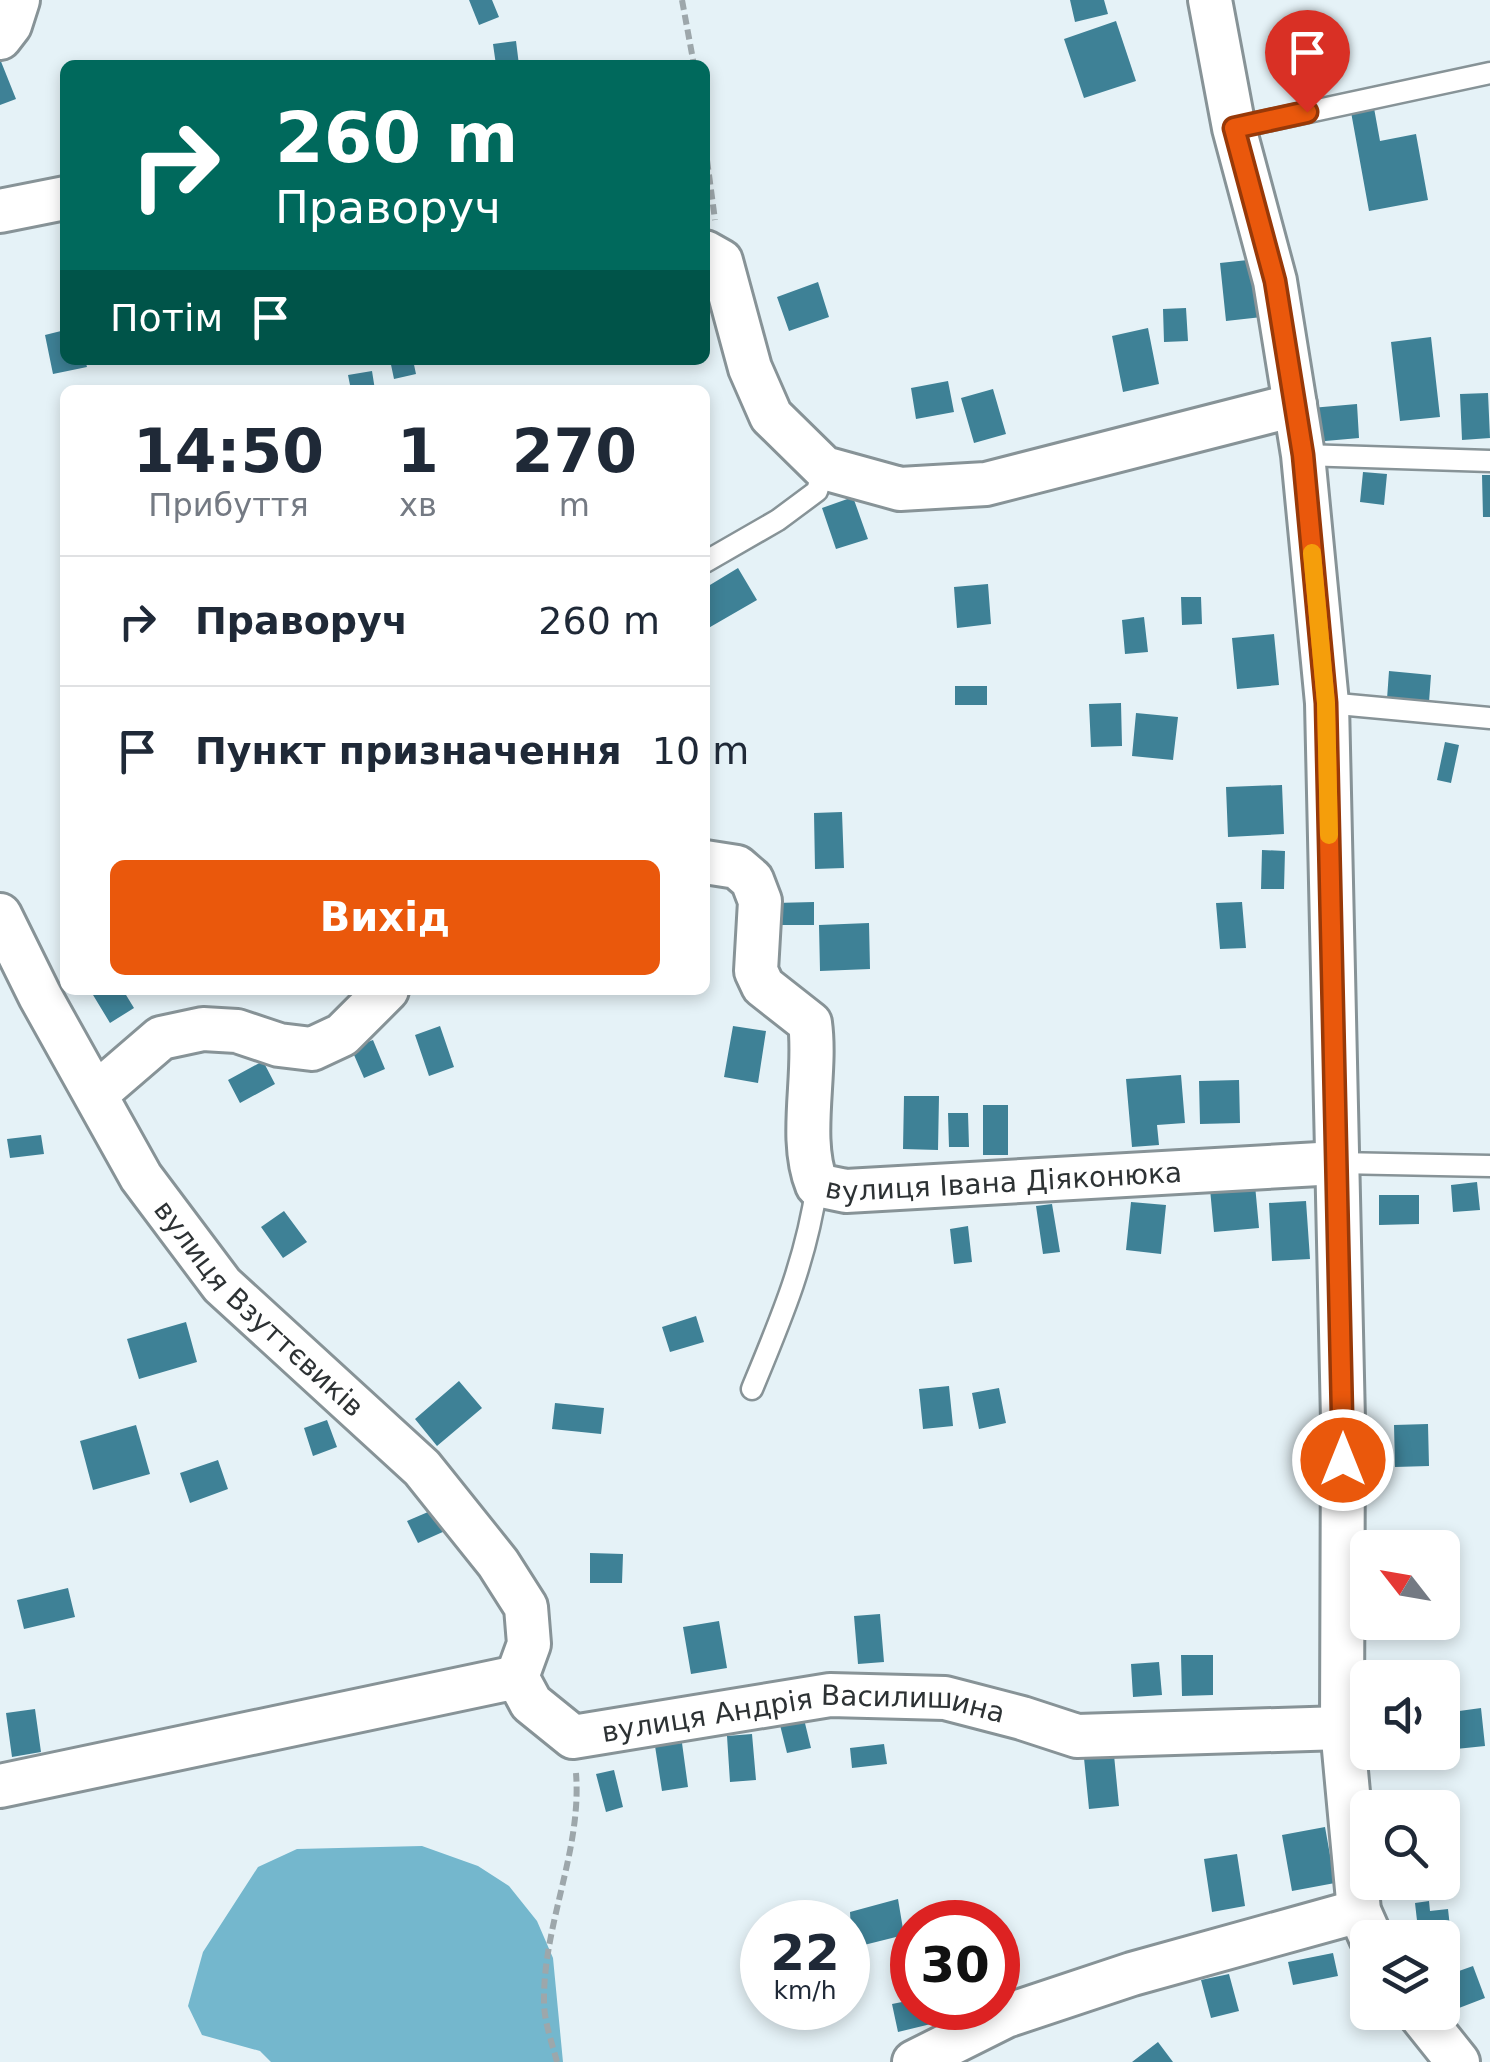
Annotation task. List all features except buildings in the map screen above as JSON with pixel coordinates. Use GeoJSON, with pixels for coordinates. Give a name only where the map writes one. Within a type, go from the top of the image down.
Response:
{"type":"FeatureCollection","features":[{"type":"Feature","properties":{"kind":"street"},"geometry":{"type":"LineString","coordinates":[[0,38],[10,25],[18,0]]}},
{"type":"Feature","properties":{"kind":"street"},"geometry":{"type":"LineString","coordinates":[[1210,0],[1234,128],[1275,281],[1303,455],[1326,703],[1343,1421],[1342,1728],[1365,1920]]}},
{"type":"Feature","properties":{"kind":"street"},"geometry":{"type":"LineString","coordinates":[[0,211],[60,199]]}},
{"type":"Feature","properties":{"kind":"street"},"geometry":{"type":"LineString","coordinates":[[713,256],[770,416],[824,468],[900,488],[986,484],[1295,405]]}},
{"type":"Feature","properties":{"kind":"street","name":"вулиця Івана Діяконюка"},"geometry":{"type":"LineString","coordinates":[[710,863],[737,867],[752,880],[760,901],[756,971],[763,986],[810,1023],[813,1046],[809,1165],[817,1185],[846,1191],[1337,1163]]}},
{"type":"Feature","properties":{"kind":"street","name":"вулиця Взуттєвиків"},"geometry":{"type":"LineString","coordinates":[[0,915],[40,996],[142,1177],[222,1286],[422,1468],[498,1563],[526,1607],[529,1644],[517,1677]]}},
{"type":"Feature","properties":{"kind":"street"},"geometry":{"type":"LineString","coordinates":[[96,1094],[161,1038],[203,1029],[238,1031],[279,1045],[312,1049],[342,1035],[382,995]]}},
{"type":"Feature","properties":{"kind":"street"},"geometry":{"type":"LineString","coordinates":[[0,1786],[517,1677]]}},
{"type":"Feature","properties":{"kind":"street","name":"вулиця Андрія Василишина"},"geometry":{"type":"LineString","coordinates":[[517,1677],[531,1702],[573,1737],[830,1695],[944,1698],[1077,1736],[1342,1728]]}},
{"type":"Feature","properties":{"kind":"street"},"geometry":{"type":"LineString","coordinates":[[914,2062],[1006,2016],[1096,1986],[1350,1927]]}},
{"type":"Feature","properties":{"kind":"street"},"geometry":{"type":"LineString","coordinates":[[1432,2030],[1458,2062]]}},
{"type":"Feature","properties":{"kind":"lane"},"geometry":{"type":"LineString","coordinates":[[1234,128],[1490,73]]}},
{"type":"Feature","properties":{"kind":"lane"},"geometry":{"type":"LineString","coordinates":[[1303,455],[1490,461]]}},
{"type":"Feature","properties":{"kind":"lane"},"geometry":{"type":"LineString","coordinates":[[710,559],[778,520],[817,491],[824,468]]}},
{"type":"Feature","properties":{"kind":"lane"},"geometry":{"type":"LineString","coordinates":[[1326,703],[1490,718]]}},
{"type":"Feature","properties":{"kind":"lane"},"geometry":{"type":"LineString","coordinates":[[1337,1163],[1490,1166]]}},
{"type":"Feature","properties":{"kind":"lane"},"geometry":{"type":"LineString","coordinates":[[752,1389],[795,1285],[817,1185]]}},
{"type":"Feature","properties":{"kind":"path"},"geometry":{"type":"LineString","coordinates":[[682,0],[693,60]]}},
{"type":"Feature","properties":{"kind":"path"},"geometry":{"type":"LineString","coordinates":[[710,214],[713,256]]}},
{"type":"Feature","properties":{"kind":"path"},"geometry":{"type":"LineString","coordinates":[[557,2062],[543,2006],[546,1957],[578,1805],[573,1737]]}},
{"type":"Feature","properties":{"kind":"shaded area"},"geometry":{"type":"Polygon","coordinates":[[[422,1846],[478,1866],[509,1886],[537,1921],[553,1958],[563,2062],[271,2062],[260,2051],[202,2035],[188,2006],[203,1952],[258,1867],[297,1849],[422,1846]]]}},
{"type":"Feature","properties":{"kind":"slow traffic"},"geometry":{"type":"LineString","coordinates":[[1312,553],[1326,703],[1329,835]]}},
{"type":"Feature","properties":{"kind":"route"},"geometry":{"type":"LineString","coordinates":[[1307,112],[1234,128],[1275,281],[1303,455],[1326,703],[1343,1460]]}}]}
